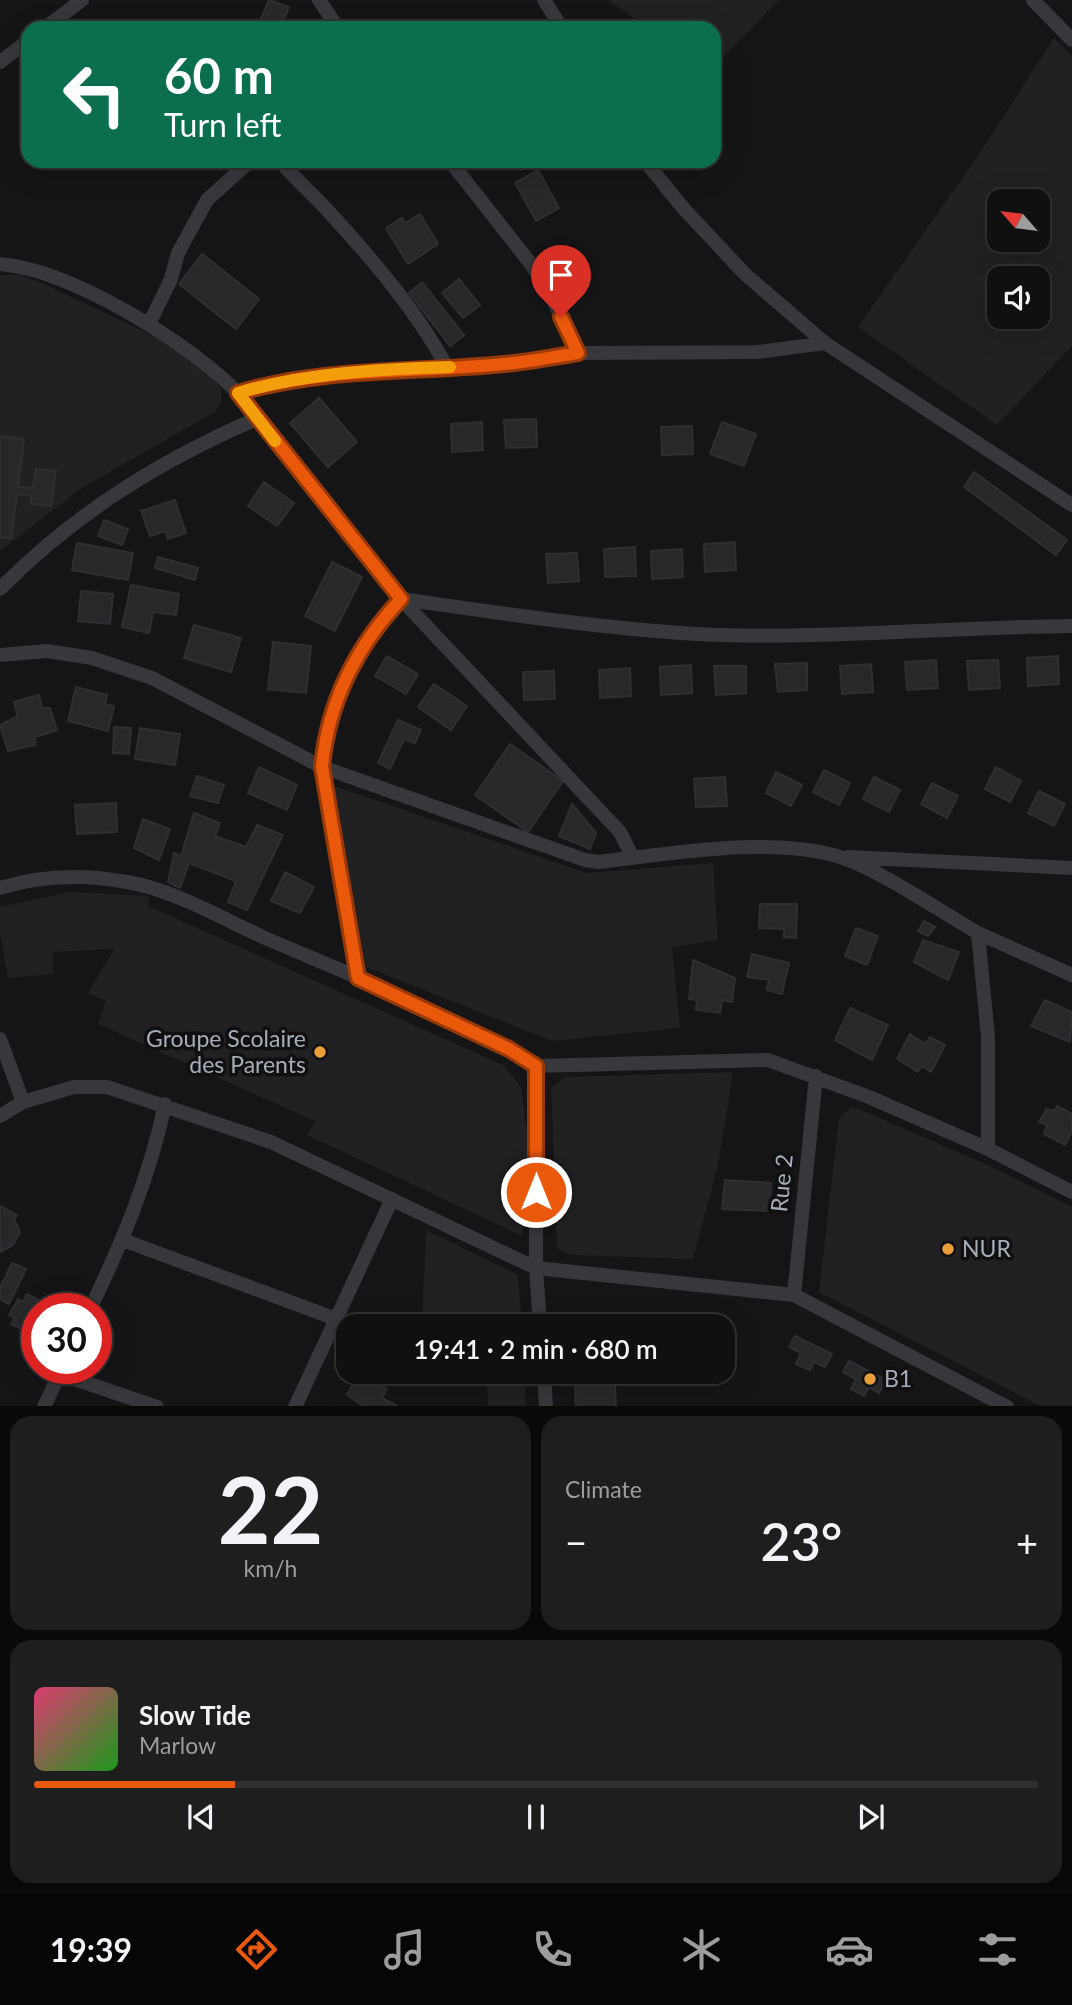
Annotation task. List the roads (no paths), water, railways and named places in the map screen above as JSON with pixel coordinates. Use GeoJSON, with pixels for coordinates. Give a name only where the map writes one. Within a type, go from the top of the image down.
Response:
{"type":"FeatureCollection","features":[{"type":"Feature","properties":{"kind":"street"},"geometry":{"type":"LineString","coordinates":[[54,21],[82,0]]}},
{"type":"Feature","properties":{"kind":"street"},"geometry":{"type":"LineString","coordinates":[[319,0],[333,21]]}},
{"type":"Feature","properties":{"kind":"street"},"geometry":{"type":"LineString","coordinates":[[544,0],[558,21]]}},
{"type":"Feature","properties":{"kind":"street"},"geometry":{"type":"LineString","coordinates":[[1034,0],[1072,40]]}},
{"type":"Feature","properties":{"kind":"street"},"geometry":{"type":"LineString","coordinates":[[0,62],[21,46]]}},
{"type":"Feature","properties":{"kind":"street"},"geometry":{"type":"LineString","coordinates":[[149,324],[171,279],[178,253],[207,200],[242,168]]}},
{"type":"Feature","properties":{"kind":"street"},"geometry":{"type":"LineString","coordinates":[[288,168],[332,214],[397,292],[426,329],[447,367]]}},
{"type":"Feature","properties":{"kind":"street"},"geometry":{"type":"LineString","coordinates":[[456,168],[531,264],[552,298],[578,353]]}},
{"type":"Feature","properties":{"kind":"street"},"geometry":{"type":"LineString","coordinates":[[651,168],[684,209],[745,274],[825,343],[1072,505]]}},
{"type":"Feature","properties":{"kind":"street"},"geometry":{"type":"LineString","coordinates":[[0,262],[61,281],[149,324],[215,369],[238,393],[401,599],[620,832],[633,858]]}},
{"type":"Feature","properties":{"kind":"street"},"geometry":{"type":"LineString","coordinates":[[238,393],[297,380],[388,369],[503,364],[578,353],[758,352],[825,343]]}},
{"type":"Feature","properties":{"kind":"street"},"geometry":{"type":"LineString","coordinates":[[0,589],[36,553],[89,510],[170,459],[256,419]]}},
{"type":"Feature","properties":{"kind":"street"},"geometry":{"type":"LineString","coordinates":[[401,599],[566,622],[696,634],[803,635],[1072,626]]}},
{"type":"Feature","properties":{"kind":"street"},"geometry":{"type":"LineString","coordinates":[[358,978],[322,767],[325,733],[336,698],[373,629],[401,599]]}},
{"type":"Feature","properties":{"kind":"street"},"geometry":{"type":"LineString","coordinates":[[0,655],[47,651],[92,658],[152,678],[322,767],[585,860],[598,862],[774,845],[839,856],[1072,868]]}},
{"type":"Feature","properties":{"kind":"street"},"geometry":{"type":"LineString","coordinates":[[839,856],[978,933],[1072,975]]}},
{"type":"Feature","properties":{"kind":"street"},"geometry":{"type":"LineString","coordinates":[[0,888],[81,875],[130,882],[358,978],[498,1044],[536,1066],[768,1060],[816,1076],[988,1149],[1072,1192]]}},
{"type":"Feature","properties":{"kind":"street"},"geometry":{"type":"LineString","coordinates":[[978,933],[988,1037],[988,1149]]}},
{"type":"Feature","properties":{"kind":"street"},"geometry":{"type":"LineString","coordinates":[[0,1039],[23,1102]]}},
{"type":"Feature","properties":{"kind":"street"},"geometry":{"type":"LineString","coordinates":[[536,1066],[536,1268],[539,1314]]}},
{"type":"Feature","properties":{"kind":"street","name":"Rue 2"},"geometry":{"type":"LineString","coordinates":[[794,1294],[816,1076]]}},
{"type":"Feature","properties":{"kind":"street"},"geometry":{"type":"LineString","coordinates":[[0,1116],[23,1102],[74,1087],[107,1087],[165,1104],[271,1142],[536,1268],[794,1294],[1007,1406]]}},
{"type":"Feature","properties":{"kind":"street"},"geometry":{"type":"LineString","coordinates":[[98,1293],[123,1240],[158,1140],[165,1104]]}},
{"type":"Feature","properties":{"kind":"street"},"geometry":{"type":"LineString","coordinates":[[338,1314],[392,1199]]}},
{"type":"Feature","properties":{"kind":"street"},"geometry":{"type":"LineString","coordinates":[[123,1240],[336,1319],[295,1406]]}},
{"type":"Feature","properties":{"kind":"street"},"geometry":{"type":"LineString","coordinates":[[44,1406],[55,1384]]}},
{"type":"Feature","properties":{"kind":"street"},"geometry":{"type":"LineString","coordinates":[[97,1384],[157,1406]]}},
{"type":"Feature","properties":{"kind":"street"},"geometry":{"type":"LineString","coordinates":[[545,1384],[546,1406]]}},
{"type":"Feature","properties":{"kind":"place","name":"Groupe Scolaire des Parents"},"geometry":{"type":"Point","coordinates":[320,1052]}},
{"type":"Feature","properties":{"kind":"place","name":"NUR"},"geometry":{"type":"Point","coordinates":[948,1249]}},
{"type":"Feature","properties":{"kind":"place","name":"B1"},"geometry":{"type":"Point","coordinates":[870,1379]}}]}
